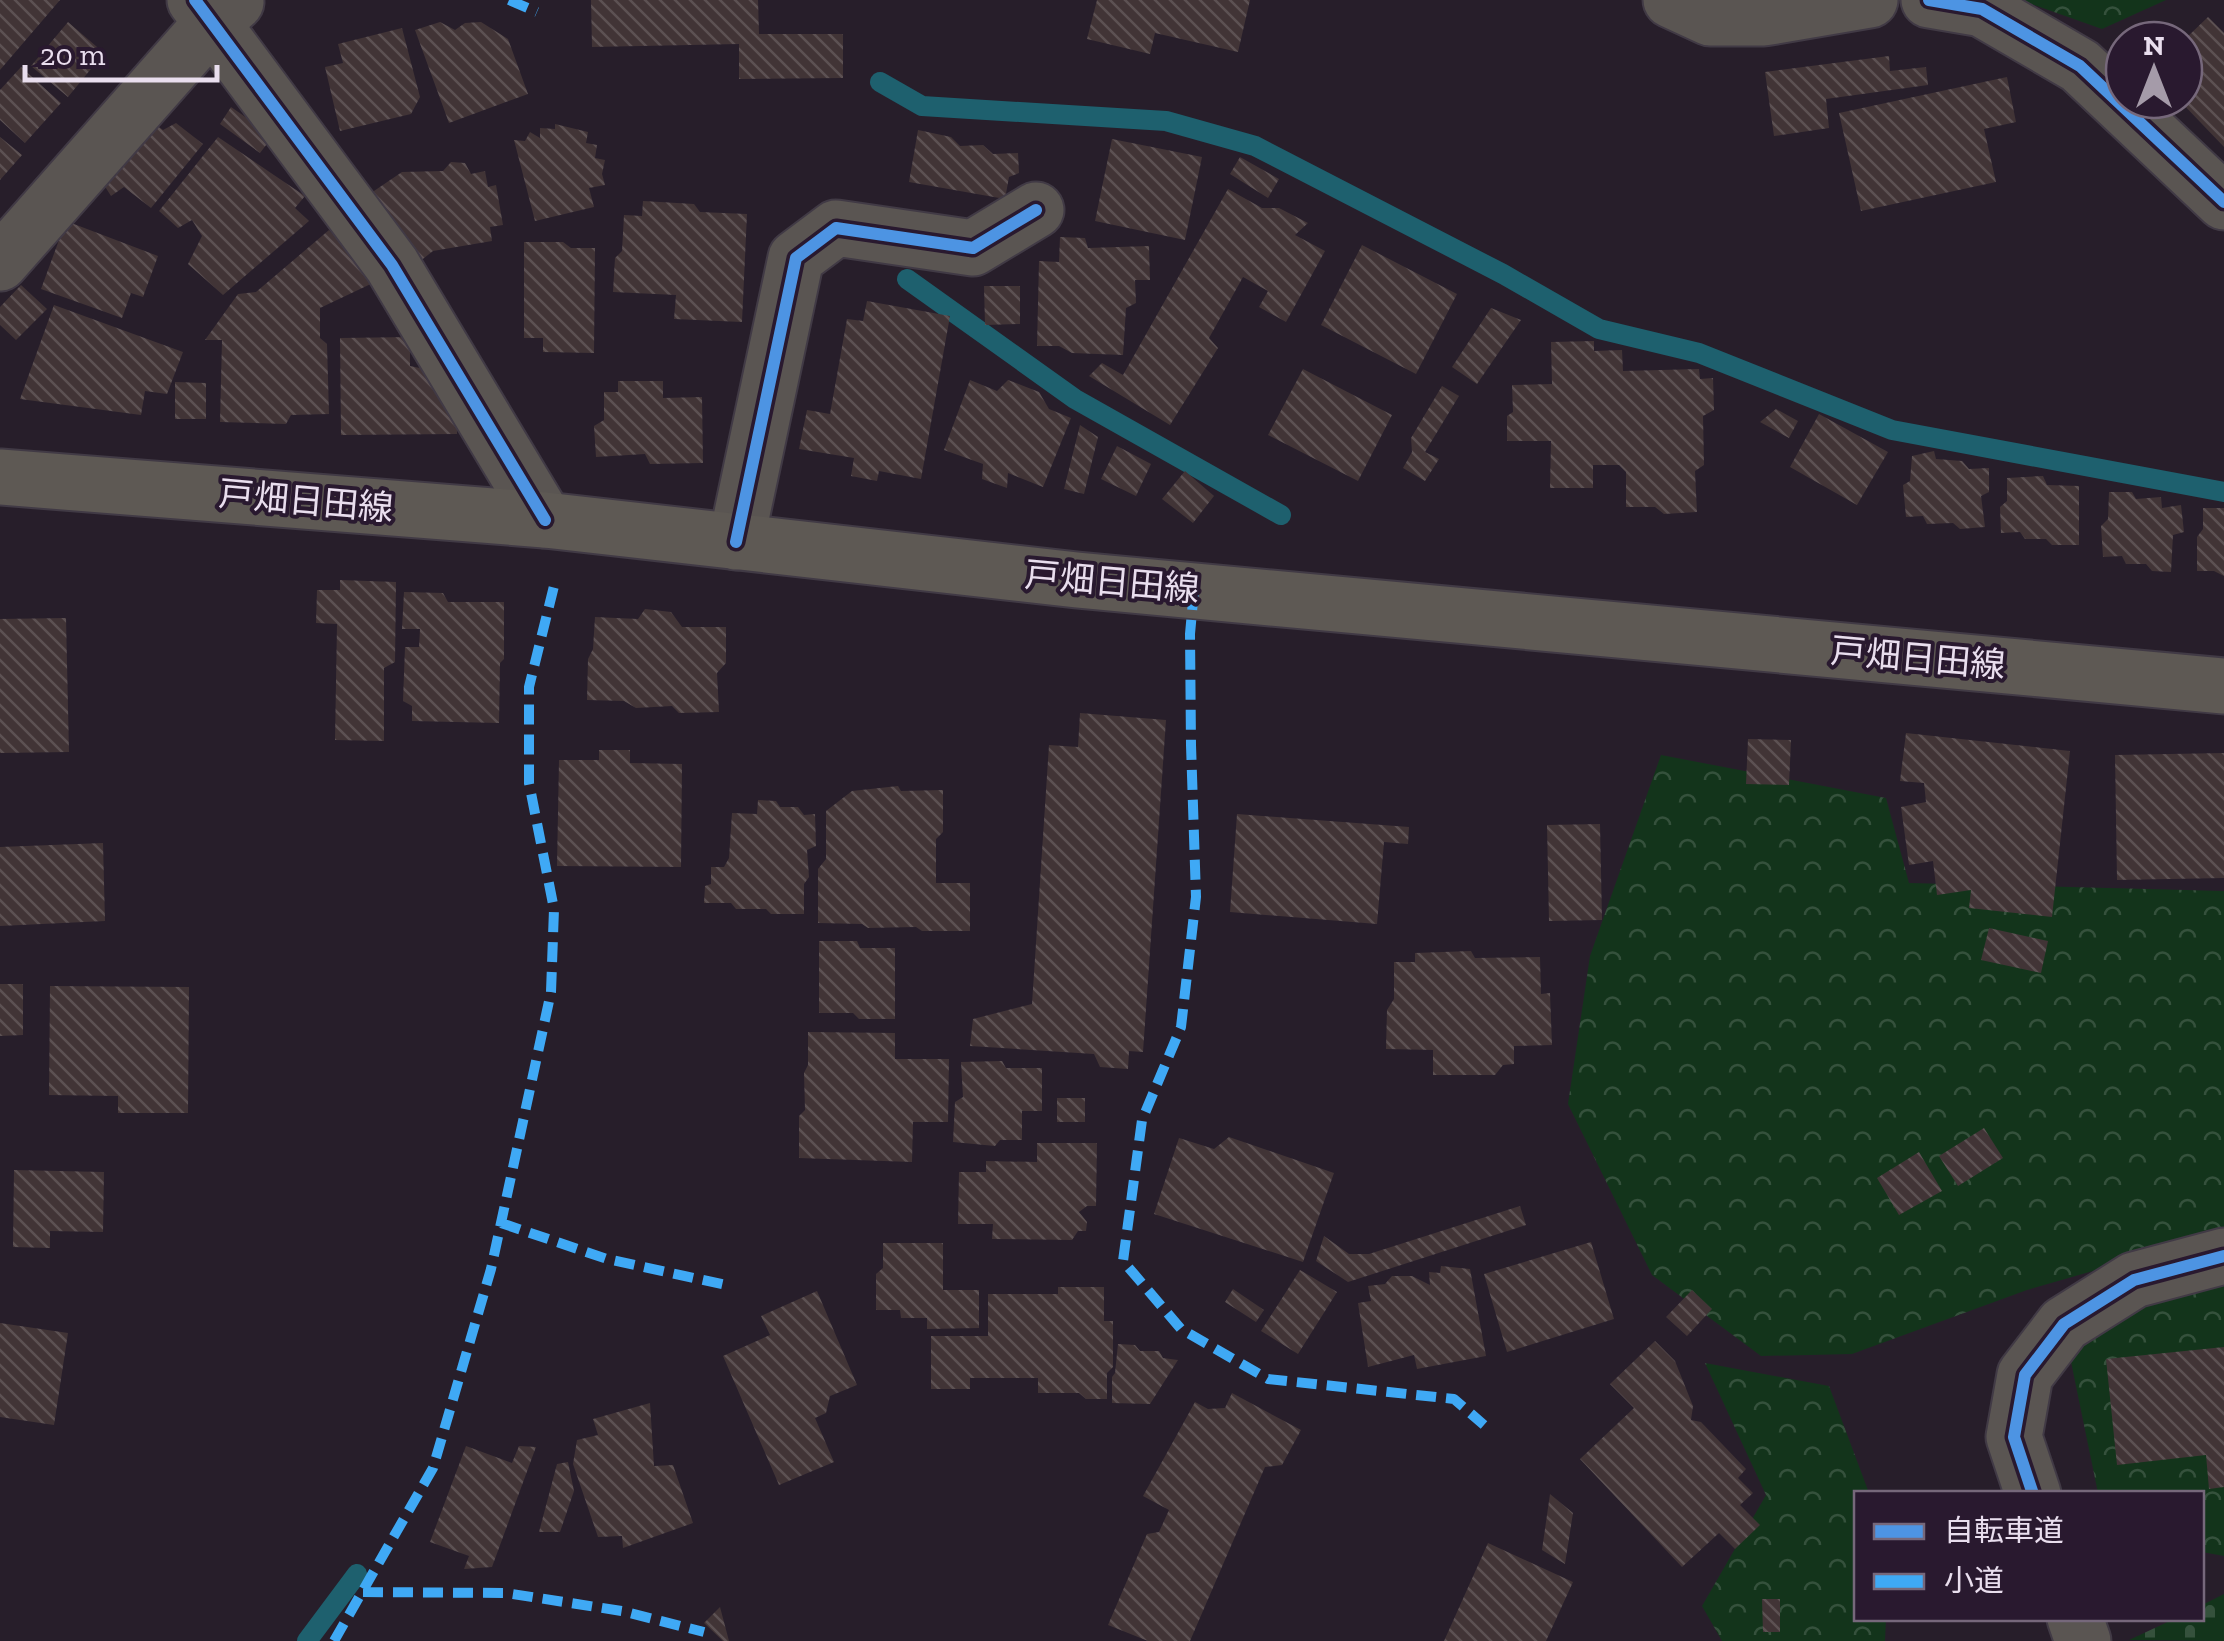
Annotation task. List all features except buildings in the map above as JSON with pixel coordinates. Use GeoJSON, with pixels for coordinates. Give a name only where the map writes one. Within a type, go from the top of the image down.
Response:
{"type":"FeatureCollection","features":[{"type":"Feature","properties":{"kind":"main road","name":"戸畑日田線"},"geometry":{"type":"LineString","coordinates":[[0,476],[545,520],[1077,580],[2224,686]]}},
{"type":"Feature","properties":{"kind":"street"},"geometry":{"type":"LineString","coordinates":[[1670,0],[1710,18],[1764,18],[1870,0]]}},
{"type":"Feature","properties":{"kind":"street"},"geometry":{"type":"LineString","coordinates":[[1929,0],[1982,9],[2080,66],[2224,202]]}},
{"type":"Feature","properties":{"kind":"street"},"geometry":{"type":"LineString","coordinates":[[0,262],[19,245],[215,8],[392,265],[545,520]]}},
{"type":"Feature","properties":{"kind":"street"},"geometry":{"type":"LineString","coordinates":[[736,542],[796,258],[836,228],[973,248],[1036,210]]}},
{"type":"Feature","properties":{"kind":"street"},"geometry":{"type":"LineString","coordinates":[[2032,1491],[2014,1437],[2024,1375],[2064,1324],[2134,1280],[2224,1256]]}},
{"type":"Feature","properties":{"kind":"green space"},"geometry":{"type":"Polygon","coordinates":[[[2020,0],[2166,0],[2122,20],[2104,20],[2102,29],[2020,0]]]}},
{"type":"Feature","properties":{"kind":"green space"},"geometry":{"type":"Polygon","coordinates":[[[1661,755],[1886,798],[1909,883],[2224,891],[2224,1556],[2204,1552],[2204,1491],[2098,1491],[2070,1357],[2221,1234],[2027,1290],[1852,1354],[1761,1356],[1652,1275],[1568,1104],[1590,956],[1661,755]]]}},
{"type":"Feature","properties":{"kind":"green space"},"geometry":{"type":"Polygon","coordinates":[[[1705,1363],[1829,1386],[1868,1491],[1854,1491],[1854,1621],[1886,1621],[1885,1641],[1722,1641],[1702,1606],[1766,1495],[1705,1363]]]}},
{"type":"Feature","properties":{"kind":"green space"},"geometry":{"type":"Polygon","coordinates":[[[2224,1594],[2224,1641],[2129,1640],[2170,1621],[2204,1621],[2204,1604],[2224,1594]]]}},
{"type":"Feature","properties":{"kind":"waterway"},"geometry":{"type":"LineString","coordinates":[[880,82],[922,106],[1166,121],[1255,146],[1503,274],[1599,329],[1699,353],[1892,430],[2224,492]]}},
{"type":"Feature","properties":{"kind":"waterway"},"geometry":{"type":"LineString","coordinates":[[907,279],[1075,399],[1281,515]]}},
{"type":"Feature","properties":{"kind":"waterway"},"geometry":{"type":"LineString","coordinates":[[307,1641],[357,1574]]}},
{"type":"Feature","properties":{"kind":"marked path"},"geometry":{"type":"LineString","coordinates":[[509,0],[537,12]]}},
{"type":"Feature","properties":{"kind":"marked path"},"geometry":{"type":"LineString","coordinates":[[334,1641],[433,1468],[491,1269],[551,992],[554,909],[529,783],[529,687],[556,578]]}},
{"type":"Feature","properties":{"kind":"marked path"},"geometry":{"type":"LineString","coordinates":[[1194,590],[1190,634],[1196,897],[1181,1027],[1142,1120],[1123,1261],[1181,1329],[1268,1379],[1454,1399],[1484,1425]]}},
{"type":"Feature","properties":{"kind":"marked path"},"geometry":{"type":"LineString","coordinates":[[501,1223],[607,1259],[726,1285]]}},
{"type":"Feature","properties":{"kind":"marked path"},"geometry":{"type":"LineString","coordinates":[[363,1592],[506,1593],[622,1611],[704,1632]]}},
{"type":"Feature","properties":{"kind":"cycle path"},"geometry":{"type":"LineString","coordinates":[[195,0],[392,265],[545,520]]}},
{"type":"Feature","properties":{"kind":"cycle path"},"geometry":{"type":"LineString","coordinates":[[1929,0],[1982,9],[2080,66],[2224,202]]}},
{"type":"Feature","properties":{"kind":"cycle path"},"geometry":{"type":"LineString","coordinates":[[736,542],[796,258],[836,228],[973,248],[1036,210]]}},
{"type":"Feature","properties":{"kind":"cycle path"},"geometry":{"type":"LineString","coordinates":[[2032,1491],[2014,1437],[2025,1375],[2064,1324],[2134,1280],[2224,1256]]}}]}
